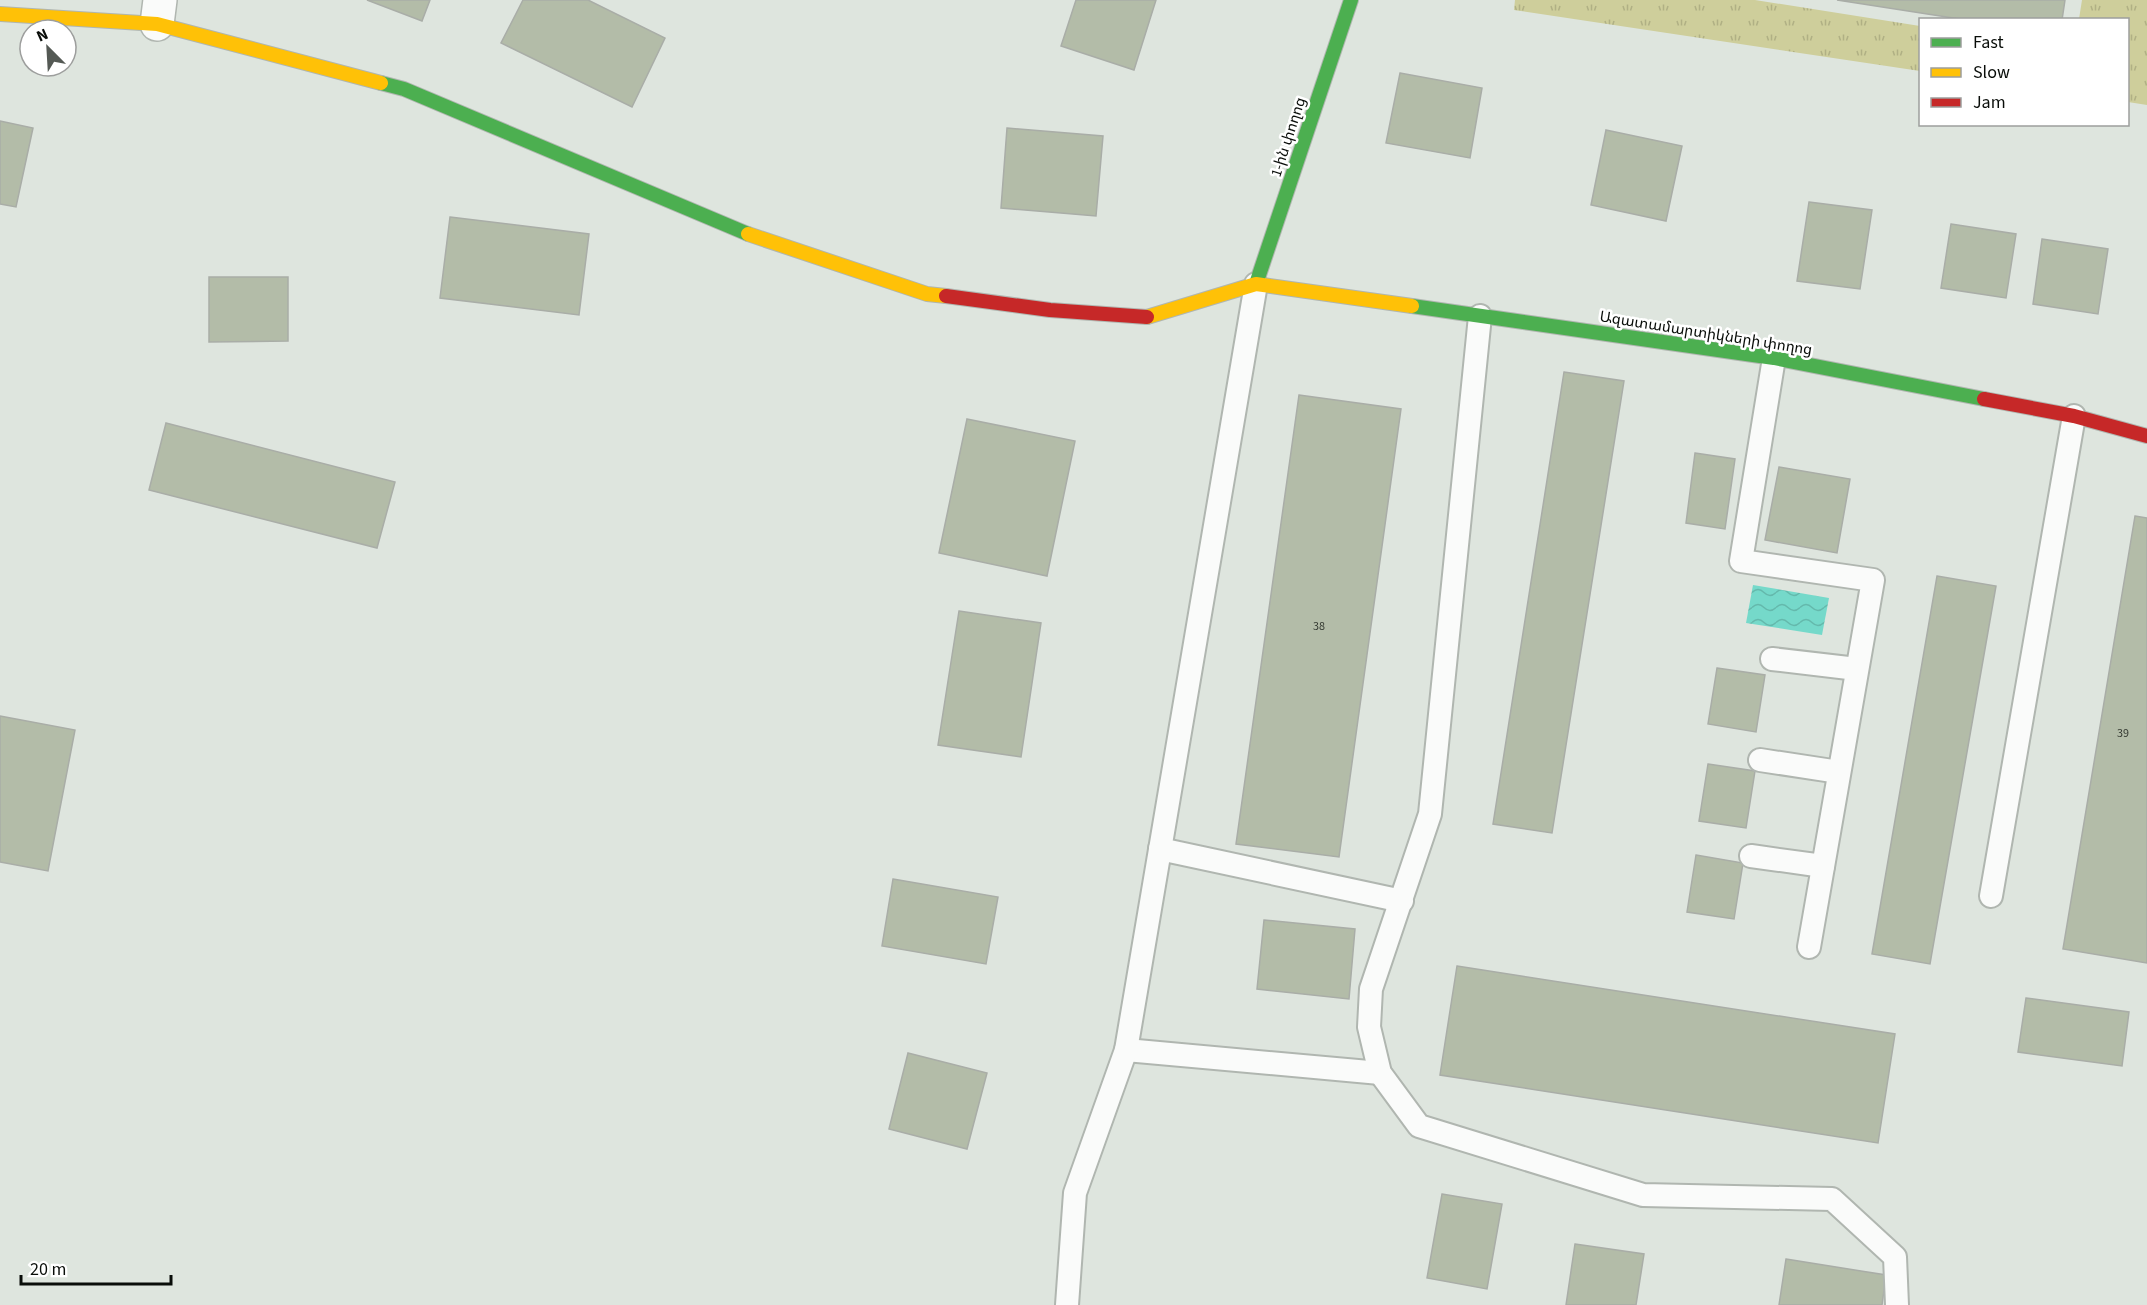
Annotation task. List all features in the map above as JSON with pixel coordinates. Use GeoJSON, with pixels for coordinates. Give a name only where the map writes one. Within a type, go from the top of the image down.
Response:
{"type":"FeatureCollection","features":[{"type":"Feature","properties":{"kind":"street","name":"1-ին փողոց"},"geometry":{"type":"LineString","coordinates":[[1256,284],[1351,0]]}},
{"type":"Feature","properties":{"kind":"street"},"geometry":{"type":"LineString","coordinates":[[0,14],[158,12],[404,89],[755,237],[927,294],[1050,310],[1149,317],[1256,284]]}},
{"type":"Feature","properties":{"kind":"street","name":"Ազատամարտիկների փողոց"},"geometry":{"type":"LineString","coordinates":[[1256,284],[1774,358],[2074,416],[2147,436]]}},
{"type":"Feature","properties":{"kind":"lane"},"geometry":{"type":"LineString","coordinates":[[1067,1305],[1075,1193],[1126,1050],[1256,284]]}},
{"type":"Feature","properties":{"kind":"lane"},"geometry":{"type":"LineString","coordinates":[[1480,316],[1430,814],[1371,989],[1370,1027],[1380,1073],[1419,1126],[1643,1195],[1832,1199],[1895,1257],[1897,1305]]}},
{"type":"Feature","properties":{"kind":"lane"},"geometry":{"type":"LineString","coordinates":[[1774,358],[1741,561],[1873,580],[1809,947]]}},
{"type":"Feature","properties":{"kind":"lane"},"geometry":{"type":"LineString","coordinates":[[1991,896],[2074,416]]}},
{"type":"Feature","properties":{"kind":"lane"},"geometry":{"type":"LineString","coordinates":[[1772,659],[1857,669]]}},
{"type":"Feature","properties":{"kind":"lane"},"geometry":{"type":"LineString","coordinates":[[1760,760],[1839,772]]}},
{"type":"Feature","properties":{"kind":"lane"},"geometry":{"type":"LineString","coordinates":[[1160,849],[1402,901]]}},
{"type":"Feature","properties":{"kind":"lane"},"geometry":{"type":"LineString","coordinates":[[1751,856],[1823,866]]}},
{"type":"Feature","properties":{"kind":"lane"},"geometry":{"type":"LineString","coordinates":[[1126,1050],[1380,1073]]}},
{"type":"Feature","properties":{"kind":"green space"},"geometry":{"type":"Polygon","coordinates":[[[1515,0],[1755,0],[1919,26],[1919,71],[1514,10],[1515,0]]]}},
{"type":"Feature","properties":{"kind":"green space"},"geometry":{"type":"Polygon","coordinates":[[[2082,0],[2147,0],[2147,105],[2129,102],[2129,18],[2079,18],[2082,0]]]}},
{"type":"Feature","properties":{"kind":"water"},"geometry":{"type":"Polygon","coordinates":[[[1753,585],[1829,598],[1822,635],[1746,623],[1753,585]]]}},
{"type":"Feature","properties":{"kind":"building"},"geometry":{"type":"Polygon","coordinates":[[[367,0],[430,0],[422,21],[367,0]]]}},
{"type":"Feature","properties":{"kind":"building"},"geometry":{"type":"Polygon","coordinates":[[[523,0],[588,0],[665,38],[632,107],[501,43],[523,0]]]}},
{"type":"Feature","properties":{"kind":"building"},"geometry":{"type":"Polygon","coordinates":[[[1076,0],[1156,0],[1134,70],[1061,46],[1076,0]]]}},
{"type":"Feature","properties":{"kind":"building"},"geometry":{"type":"Polygon","coordinates":[[[1837,0],[2065,0],[2062,18],[1953,18],[1837,0]]]}},
{"type":"Feature","properties":{"kind":"building"},"geometry":{"type":"Polygon","coordinates":[[[1400,73],[1482,88],[1470,158],[1386,143],[1400,73]]]}},
{"type":"Feature","properties":{"kind":"building"},"geometry":{"type":"Polygon","coordinates":[[[0,121],[33,128],[16,207],[0,204],[0,121]]]}},
{"type":"Feature","properties":{"kind":"building"},"geometry":{"type":"Polygon","coordinates":[[[1007,128],[1103,136],[1096,216],[1001,208],[1007,128]]]}},
{"type":"Feature","properties":{"kind":"building"},"geometry":{"type":"Polygon","coordinates":[[[1606,130],[1682,146],[1666,221],[1591,205],[1606,130]]]}},
{"type":"Feature","properties":{"kind":"building"},"geometry":{"type":"Polygon","coordinates":[[[1809,202],[1872,210],[1860,289],[1797,281],[1809,202]]]}},
{"type":"Feature","properties":{"kind":"building"},"geometry":{"type":"Polygon","coordinates":[[[450,217],[589,234],[579,315],[440,298],[450,217]]]}},
{"type":"Feature","properties":{"kind":"building"},"geometry":{"type":"Polygon","coordinates":[[[1951,224],[2016,234],[2006,298],[1941,288],[1951,224]]]}},
{"type":"Feature","properties":{"kind":"building"},"geometry":{"type":"Polygon","coordinates":[[[2042,239],[2108,249],[2098,314],[2033,304],[2042,239]]]}},
{"type":"Feature","properties":{"kind":"building"},"geometry":{"type":"Polygon","coordinates":[[[209,277],[288,277],[288,341],[209,342],[209,277]]]}},
{"type":"Feature","properties":{"kind":"building"},"geometry":{"type":"Polygon","coordinates":[[[1564,372],[1624,381],[1552,833],[1493,824],[1564,372]]]}},
{"type":"Feature","properties":{"kind":"building"},"geometry":{"type":"Polygon","coordinates":[[[1299,395],[1401,409],[1339,857],[1236,844],[1299,395]]]}},
{"type":"Feature","properties":{"kind":"building"},"geometry":{"type":"Polygon","coordinates":[[[967,419],[1075,441],[1047,576],[939,553],[967,419]]]}},
{"type":"Feature","properties":{"kind":"building"},"geometry":{"type":"Polygon","coordinates":[[[166,423],[395,482],[377,548],[149,490],[166,423]]]}},
{"type":"Feature","properties":{"kind":"building"},"geometry":{"type":"Polygon","coordinates":[[[1695,453],[1735,459],[1725,529],[1686,523],[1695,453]]]}},
{"type":"Feature","properties":{"kind":"building"},"geometry":{"type":"Polygon","coordinates":[[[1779,467],[1850,479],[1837,553],[1765,540],[1779,467]]]}},
{"type":"Feature","properties":{"kind":"building"},"geometry":{"type":"Polygon","coordinates":[[[2135,516],[2147,518],[2147,963],[2063,949],[2135,516]]]}},
{"type":"Feature","properties":{"kind":"building"},"geometry":{"type":"Polygon","coordinates":[[[1937,576],[1996,586],[1930,964],[1872,954],[1937,576]]]}},
{"type":"Feature","properties":{"kind":"building"},"geometry":{"type":"Polygon","coordinates":[[[959,611],[1041,623],[1021,757],[938,745],[959,611]]]}},
{"type":"Feature","properties":{"kind":"building"},"geometry":{"type":"Polygon","coordinates":[[[1717,668],[1765,675],[1756,732],[1708,724],[1717,668]]]}},
{"type":"Feature","properties":{"kind":"building"},"geometry":{"type":"Polygon","coordinates":[[[0,716],[75,730],[48,871],[0,862],[0,716]]]}},
{"type":"Feature","properties":{"kind":"building"},"geometry":{"type":"Polygon","coordinates":[[[1708,764],[1755,771],[1746,828],[1699,821],[1708,764]]]}},
{"type":"Feature","properties":{"kind":"building"},"geometry":{"type":"Polygon","coordinates":[[[1696,855],[1743,863],[1734,919],[1687,912],[1696,855]]]}},
{"type":"Feature","properties":{"kind":"building"},"geometry":{"type":"Polygon","coordinates":[[[893,879],[998,897],[986,964],[882,946],[893,879]]]}},
{"type":"Feature","properties":{"kind":"building"},"geometry":{"type":"Polygon","coordinates":[[[1264,920],[1355,929],[1349,999],[1257,989],[1264,920]]]}},
{"type":"Feature","properties":{"kind":"building"},"geometry":{"type":"Polygon","coordinates":[[[1457,966],[1895,1034],[1878,1143],[1440,1075],[1457,966]]]}},
{"type":"Feature","properties":{"kind":"building"},"geometry":{"type":"Polygon","coordinates":[[[2026,998],[2129,1012],[2122,1066],[2018,1052],[2026,998]]]}},
{"type":"Feature","properties":{"kind":"building"},"geometry":{"type":"Polygon","coordinates":[[[908,1053],[987,1073],[967,1149],[889,1129],[908,1053]]]}},
{"type":"Feature","properties":{"kind":"building"},"geometry":{"type":"Polygon","coordinates":[[[1442,1194],[1502,1204],[1487,1289],[1427,1278],[1442,1194]]]}},
{"type":"Feature","properties":{"kind":"building"},"geometry":{"type":"Polygon","coordinates":[[[1575,1244],[1644,1254],[1636,1305],[1566,1305],[1575,1244]]]}},
{"type":"Feature","properties":{"kind":"building"},"geometry":{"type":"Polygon","coordinates":[[[1786,1259],[1886,1275],[1882,1305],[1779,1305],[1786,1259]]]}},
{"type":"Feature","properties":{"kind":"traffic: fast"},"geometry":{"type":"LineString","coordinates":[[1256,284],[1351,0]]}},
{"type":"Feature","properties":{"kind":"traffic: fast"},"geometry":{"type":"LineString","coordinates":[[381,83],[404,89],[748,234]]}},
{"type":"Feature","properties":{"kind":"traffic: fast"},"geometry":{"type":"LineString","coordinates":[[1412,306],[1774,358],[1984,399]]}},
{"type":"Feature","properties":{"kind":"traffic: slow"},"geometry":{"type":"LineString","coordinates":[[0,14],[157,24],[381,83]]}},
{"type":"Feature","properties":{"kind":"traffic: slow"},"geometry":{"type":"LineString","coordinates":[[748,234],[927,294],[946,296]]}},
{"type":"Feature","properties":{"kind":"traffic: slow"},"geometry":{"type":"LineString","coordinates":[[1147,317],[1256,284],[1412,306]]}},
{"type":"Feature","properties":{"kind":"traffic: jam"},"geometry":{"type":"LineString","coordinates":[[946,296],[1050,310],[1147,317]]}},
{"type":"Feature","properties":{"kind":"traffic: jam"},"geometry":{"type":"LineString","coordinates":[[1984,399],[2074,416],[2147,436]]}}]}
